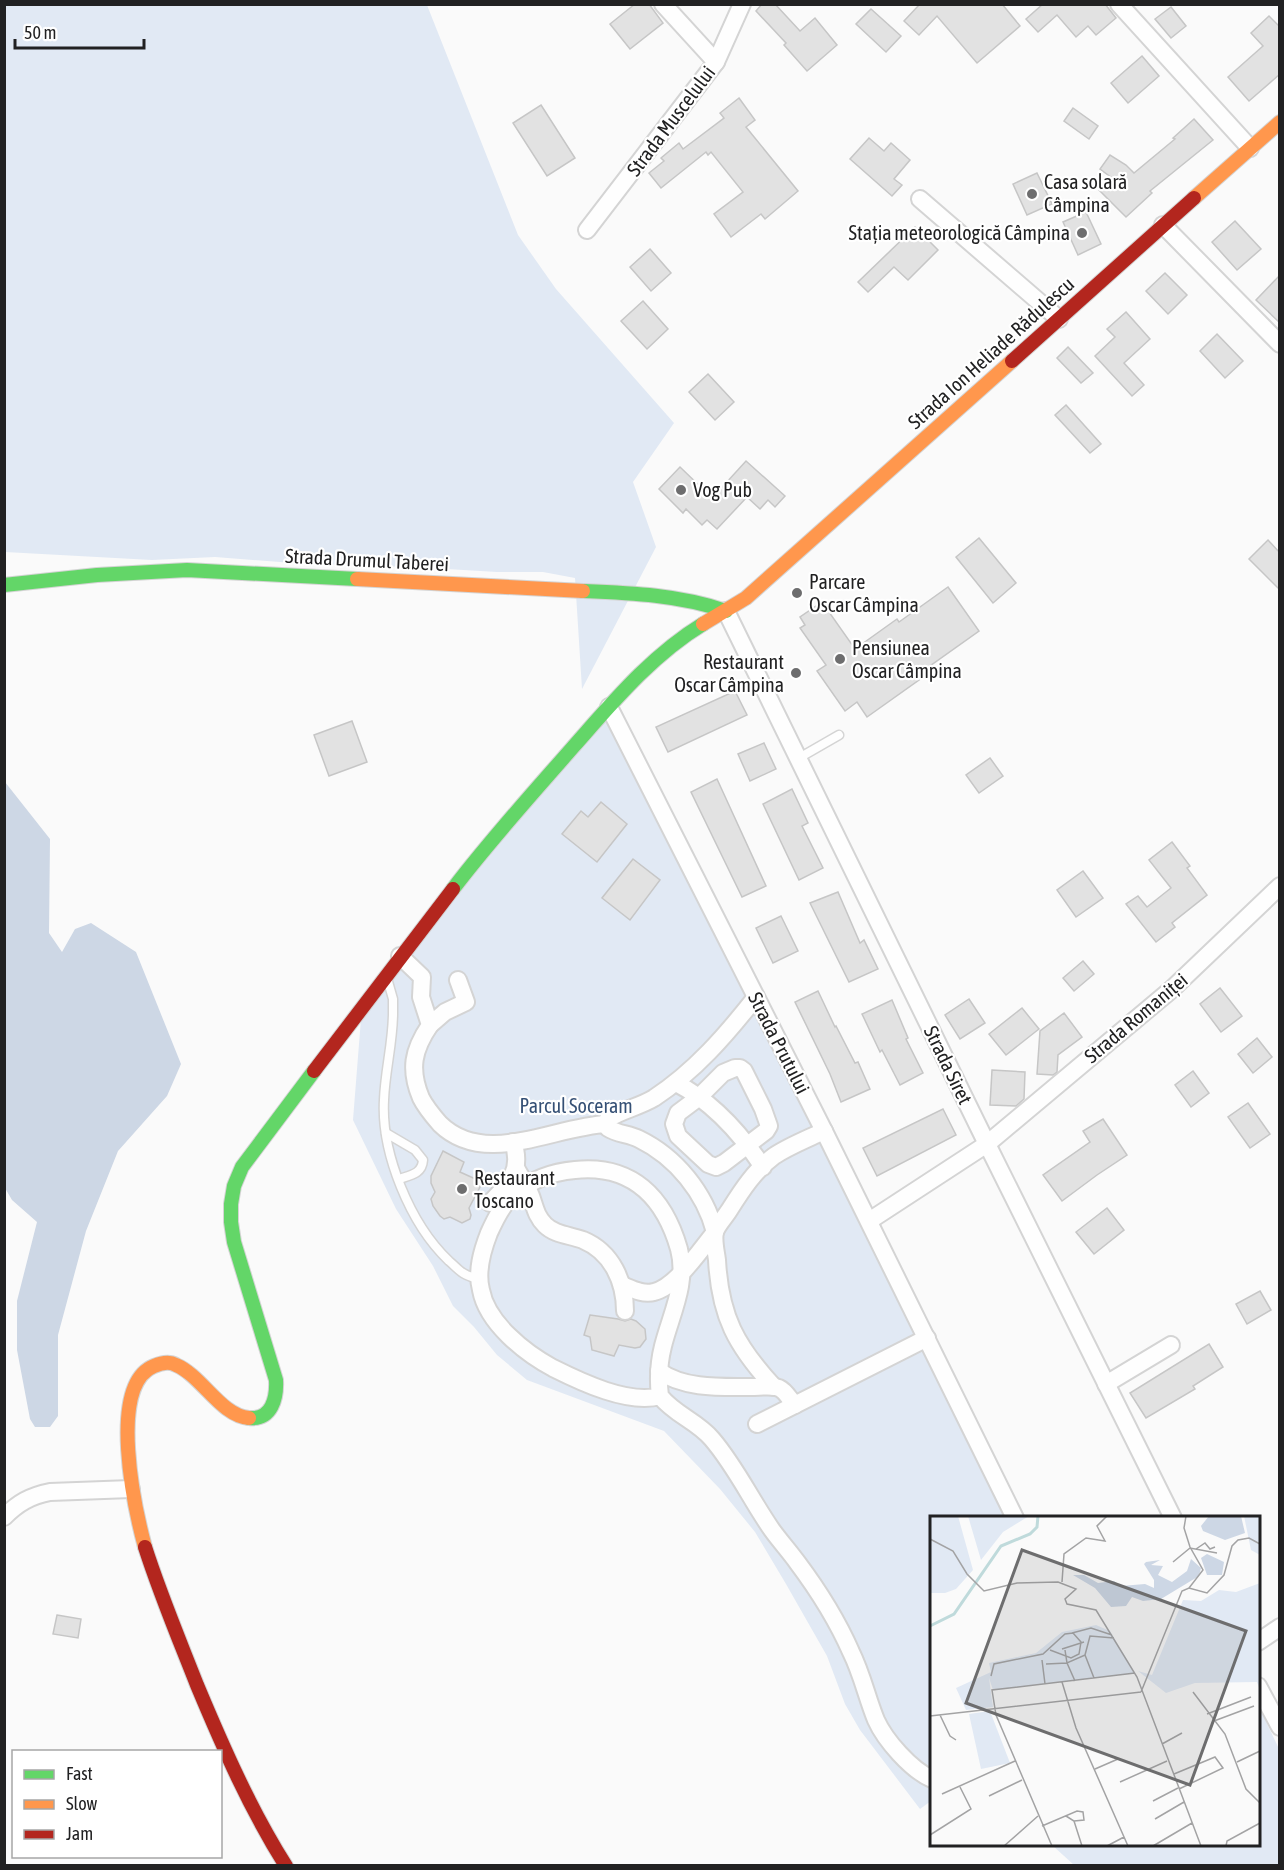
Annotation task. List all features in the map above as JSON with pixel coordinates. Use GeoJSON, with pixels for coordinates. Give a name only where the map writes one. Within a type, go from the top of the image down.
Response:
{"type":"FeatureCollection","features":[{"type":"Feature","properties":{"kind":"street"},"geometry":{"type":"LineString","coordinates":[[663,4],[716,62]]}},
{"type":"Feature","properties":{"kind":"street","name":"Strada Muscelului"},"geometry":{"type":"LineString","coordinates":[[587,230],[716,62],[742,4]]}},
{"type":"Feature","properties":{"kind":"street"},"geometry":{"type":"LineString","coordinates":[[1119,4],[1250,148]]}},
{"type":"Feature","properties":{"kind":"street","name":"Strada Ion Heliade Rădulescu"},"geometry":{"type":"LineString","coordinates":[[726,611],[746,598],[1280,122]]}},
{"type":"Feature","properties":{"kind":"street"},"geometry":{"type":"LineString","coordinates":[[920,199],[1059,319]]}},
{"type":"Feature","properties":{"kind":"street"},"geometry":{"type":"LineString","coordinates":[[1163,225],[1280,344]]}},
{"type":"Feature","properties":{"kind":"street","name":"Strada Drumul Taberei"},"geometry":{"type":"LineString","coordinates":[[4,585],[97,575],[187,570],[647,594],[703,603],[726,611]]}},
{"type":"Feature","properties":{"kind":"street"},"geometry":{"type":"LineString","coordinates":[[286,1866],[258,1821],[239,1781],[182,1647],[147,1557],[131,1489],[127,1429],[131,1398],[137,1381],[145,1370],[158,1363],[174,1363],[192,1374],[236,1415],[250,1420],[263,1417],[273,1407],[277,1396],[276,1380],[230,1223],[234,1184],[242,1167],[400,956],[490,841],[632,681],[691,631],[726,611]]}},
{"type":"Feature","properties":{"kind":"street","name":"Strada Siret"},"geometry":{"type":"LineString","coordinates":[[726,611],[1172,1516]]}},
{"type":"Feature","properties":{"kind":"street","name":"Strada Prutului"},"geometry":{"type":"LineString","coordinates":[[609,707],[824,1131],[1014,1516]]}},
{"type":"Feature","properties":{"kind":"street","name":"Strada Romaniței"},"geometry":{"type":"LineString","coordinates":[[868,1221],[987,1144],[1172,989],[1280,886]]}},
{"type":"Feature","properties":{"kind":"street"},"geometry":{"type":"LineString","coordinates":[[400,956],[422,977],[421,997],[430,1025]]}},
{"type":"Feature","properties":{"kind":"street"},"geometry":{"type":"LineString","coordinates":[[458,980],[466,1002],[445,1012],[430,1025],[420,1039],[414,1056],[417,1087],[430,1113],[453,1135],[469,1142],[489,1145],[607,1124]]}},
{"type":"Feature","properties":{"kind":"street"},"geometry":{"type":"LineString","coordinates":[[756,997],[723,1037],[676,1083],[642,1105],[614,1115],[608,1119],[607,1124],[608,1128],[651,1146],[691,1181],[704,1202],[715,1232],[721,1301],[728,1322],[738,1341],[774,1387]]}},
{"type":"Feature","properties":{"kind":"street"},"geometry":{"type":"LineString","coordinates":[[740,1068],[744,1071],[763,1109],[769,1126],[766,1131],[724,1163],[716,1167],[708,1164],[678,1136],[674,1124],[678,1113],[699,1096],[729,1069],[740,1068]]}},
{"type":"Feature","properties":{"kind":"street"},"geometry":{"type":"LineString","coordinates":[[676,1083],[699,1096],[726,1121],[763,1167]]}},
{"type":"Feature","properties":{"kind":"street"},"geometry":{"type":"LineString","coordinates":[[622,1285],[643,1293],[655,1292],[669,1285],[715,1232],[745,1186],[774,1156],[824,1131]]}},
{"type":"Feature","properties":{"kind":"street"},"geometry":{"type":"LineString","coordinates":[[490,1203],[511,1181],[516,1168],[517,1152],[513,1142]]}},
{"type":"Feature","properties":{"kind":"street"},"geometry":{"type":"LineString","coordinates":[[516,1168],[527,1186],[535,1211],[545,1226],[552,1231],[595,1246],[613,1266],[622,1285],[625,1311]]}},
{"type":"Feature","properties":{"kind":"street"},"geometry":{"type":"LineString","coordinates":[[660,1396],[650,1399],[602,1390],[577,1380],[533,1356],[502,1328],[490,1312],[481,1291],[480,1269],[483,1249],[492,1226],[508,1200],[527,1186],[561,1171],[593,1168],[614,1172],[636,1183],[652,1196],[668,1218],[680,1252],[681,1272],[679,1300],[662,1348],[659,1371],[660,1396],[680,1416],[710,1436],[721,1450],[772,1530],[816,1588],[836,1621],[851,1651],[877,1721],[894,1747],[915,1769],[930,1778]]}},
{"type":"Feature","properties":{"kind":"street"},"geometry":{"type":"LineString","coordinates":[[757,1424],[927,1338]]}},
{"type":"Feature","properties":{"kind":"street"},"geometry":{"type":"LineString","coordinates":[[1106,1384],[1171,1345]]}},
{"type":"Feature","properties":{"kind":"street"},"geometry":{"type":"LineString","coordinates":[[659,1371],[681,1382],[735,1387],[774,1387],[782,1389],[795,1405]]}},
{"type":"Feature","properties":{"kind":"street"},"geometry":{"type":"LineString","coordinates":[[4,1517],[21,1502],[39,1494],[131,1489]]}},
{"type":"Feature","properties":{"kind":"street"},"geometry":{"type":"LineString","coordinates":[[1260,1641],[1280,1628]]}},
{"type":"Feature","properties":{"kind":"street"},"geometry":{"type":"LineString","coordinates":[[1260,1690],[1280,1727]]}},
{"type":"Feature","properties":{"kind":"lane"},"geometry":{"type":"LineString","coordinates":[[799,758],[840,735]]}},
{"type":"Feature","properties":{"kind":"lane"},"geometry":{"type":"LineString","coordinates":[[386,975],[393,1013],[384,1100],[386,1133],[399,1179],[410,1209],[441,1253],[462,1272],[480,1280]]}},
{"type":"Feature","properties":{"kind":"lane"},"geometry":{"type":"LineString","coordinates":[[386,1133],[415,1150],[423,1160],[421,1170],[416,1174],[399,1179]]}},
{"type":"Feature","properties":{"kind":"green space"},"geometry":{"type":"Polygon","coordinates":[[[4,5],[427,5],[518,235],[556,289],[674,423],[633,482],[656,547],[582,689],[575,578],[543,572],[306,564],[215,557],[152,560],[5,552],[4,5]]]}},
{"type":"Feature","properties":{"kind":"green space","name":"Parcul Soceram"},"geometry":{"type":"Polygon","coordinates":[[[609,707],[1014,1516],[930,1516],[930,1802],[920,1809],[860,1730],[845,1704],[827,1656],[786,1584],[755,1532],[720,1489],[664,1431],[527,1380],[497,1355],[453,1306],[433,1266],[396,1209],[353,1120],[362,1006],[609,707]]]}},
{"type":"Feature","properties":{"kind":"green space"},"geometry":{"type":"Polygon","coordinates":[[[1260,1709],[1279,1749],[1279,1865],[1074,1865],[1053,1846],[1260,1846],[1260,1709]]]}},
{"type":"Feature","properties":{"kind":"shaded area"},"geometry":{"type":"Polygon","coordinates":[[[5,782],[50,839],[49,933],[62,952],[75,929],[91,923],[136,952],[181,1064],[167,1096],[118,1151],[86,1231],[58,1335],[58,1416],[50,1427],[35,1427],[30,1419],[17,1350],[17,1301],[37,1222],[12,1200],[5,1188],[5,782]]]}},
{"type":"Feature","properties":{"kind":"building"},"geometry":{"type":"Polygon","coordinates":[[[635,4],[649,4],[663,23],[630,49],[610,24],[635,4]]]}},
{"type":"Feature","properties":{"kind":"building"},"geometry":{"type":"Polygon","coordinates":[[[762,4],[775,4],[800,31],[815,18],[837,45],[807,71],[784,45],[786,43],[756,11],[762,4]]]}},
{"type":"Feature","properties":{"kind":"building"},"geometry":{"type":"Polygon","coordinates":[[[920,4],[1002,4],[1020,26],[977,63],[937,16],[919,35],[904,21],[920,4]]]}},
{"type":"Feature","properties":{"kind":"building"},"geometry":{"type":"Polygon","coordinates":[[[1043,4],[1105,4],[1116,18],[1096,35],[1088,26],[1076,37],[1057,15],[1038,32],[1026,19],[1043,4]]]}},
{"type":"Feature","properties":{"kind":"building"},"geometry":{"type":"Polygon","coordinates":[[[1171,7],[1186,26],[1171,38],[1155,19],[1171,7]]]}},
{"type":"Feature","properties":{"kind":"building"},"geometry":{"type":"Polygon","coordinates":[[[871,9],[901,36],[886,52],[856,24],[871,9]]]}},
{"type":"Feature","properties":{"kind":"building"},"geometry":{"type":"Polygon","coordinates":[[[1269,16],[1280,27],[1280,74],[1249,101],[1228,77],[1263,46],[1251,33],[1269,16]]]}},
{"type":"Feature","properties":{"kind":"building"},"geometry":{"type":"Polygon","coordinates":[[[1142,56],[1159,76],[1128,103],[1111,83],[1142,56]]]}},
{"type":"Feature","properties":{"kind":"building"},"geometry":{"type":"Polygon","coordinates":[[[739,98],[755,120],[746,127],[798,191],[765,219],[761,214],[731,237],[714,214],[743,192],[711,152],[708,155],[706,152],[661,188],[649,173],[664,161],[661,158],[679,143],[683,149],[724,118],[720,113],[739,98]]]}},
{"type":"Feature","properties":{"kind":"building"},"geometry":{"type":"Polygon","coordinates":[[[541,105],[575,158],[547,176],[513,123],[541,105]]]}},
{"type":"Feature","properties":{"kind":"building"},"geometry":{"type":"Polygon","coordinates":[[[1073,108],[1098,126],[1089,139],[1064,121],[1073,108]]]}},
{"type":"Feature","properties":{"kind":"building"},"geometry":{"type":"Polygon","coordinates":[[[1194,119],[1213,140],[1150,191],[1152,193],[1126,217],[1099,190],[1112,178],[1100,169],[1110,155],[1134,173],[1175,139],[1173,138],[1194,119]]]}},
{"type":"Feature","properties":{"kind":"building"},"geometry":{"type":"Polygon","coordinates":[[[869,138],[884,151],[891,143],[910,160],[894,179],[902,185],[892,196],[850,159],[869,138]]]}},
{"type":"Feature","properties":{"kind":"building","name":"Casa solară Câmpina"},"geometry":{"type":"Polygon","coordinates":[[[1037,173],[1052,204],[1027,215],[1013,184],[1037,173]]]}},
{"type":"Feature","properties":{"kind":"building","name":"Stația meteorologică Câmpina"},"geometry":{"type":"Polygon","coordinates":[[[1086,212],[1101,244],[1078,255],[1063,222],[1086,212]]]}},
{"type":"Feature","properties":{"kind":"building"},"geometry":{"type":"Polygon","coordinates":[[[1235,221],[1261,249],[1237,270],[1212,242],[1235,221]]]}},
{"type":"Feature","properties":{"kind":"building"},"geometry":{"type":"Polygon","coordinates":[[[915,227],[938,250],[908,280],[894,267],[868,292],[858,282],[915,227]]]}},
{"type":"Feature","properties":{"kind":"building"},"geometry":{"type":"Polygon","coordinates":[[[650,249],[671,273],[651,291],[630,267],[650,249]]]}},
{"type":"Feature","properties":{"kind":"building"},"geometry":{"type":"Polygon","coordinates":[[[1165,273],[1187,295],[1168,314],[1146,291],[1165,273]]]}},
{"type":"Feature","properties":{"kind":"building"},"geometry":{"type":"Polygon","coordinates":[[[1280,275],[1280,323],[1256,300],[1280,275]]]}},
{"type":"Feature","properties":{"kind":"building"},"geometry":{"type":"Polygon","coordinates":[[[643,301],[668,329],[647,349],[621,321],[643,301]]]}},
{"type":"Feature","properties":{"kind":"building"},"geometry":{"type":"Polygon","coordinates":[[[1126,312],[1150,339],[1124,363],[1144,385],[1132,396],[1095,356],[1115,337],[1107,329],[1126,312]]]}},
{"type":"Feature","properties":{"kind":"building"},"geometry":{"type":"Polygon","coordinates":[[[1217,334],[1243,361],[1225,378],[1200,351],[1217,334]]]}},
{"type":"Feature","properties":{"kind":"building"},"geometry":{"type":"Polygon","coordinates":[[[1068,347],[1093,373],[1081,383],[1057,358],[1068,347]]]}},
{"type":"Feature","properties":{"kind":"building"},"geometry":{"type":"Polygon","coordinates":[[[708,374],[734,402],[715,420],[689,392],[708,374]]]}},
{"type":"Feature","properties":{"kind":"building"},"geometry":{"type":"Polygon","coordinates":[[[1066,405],[1101,444],[1090,453],[1055,415],[1066,405]]]}},
{"type":"Feature","properties":{"kind":"building"},"geometry":{"type":"Polygon","coordinates":[[[746,461],[785,496],[775,507],[768,500],[760,509],[747,497],[717,529],[707,520],[702,525],[686,509],[683,513],[659,489],[680,467],[707,493],[710,490],[715,495],[746,461]]]}},
{"type":"Feature","properties":{"kind":"building"},"geometry":{"type":"Polygon","coordinates":[[[979,538],[1016,583],[993,603],[956,557],[979,538]]]}},
{"type":"Feature","properties":{"kind":"building"},"geometry":{"type":"Polygon","coordinates":[[[1268,540],[1280,553],[1280,590],[1249,559],[1268,540]]]}},
{"type":"Feature","properties":{"kind":"building"},"geometry":{"type":"Polygon","coordinates":[[[948,587],[979,631],[930,666],[933,670],[867,717],[857,702],[845,711],[817,671],[826,665],[800,628],[805,625],[800,617],[822,602],[855,649],[897,619],[899,622],[948,587]]]}},
{"type":"Feature","properties":{"kind":"building"},"geometry":{"type":"Polygon","coordinates":[[[735,691],[747,715],[668,752],[656,727],[735,691]]]}},
{"type":"Feature","properties":{"kind":"building"},"geometry":{"type":"Polygon","coordinates":[[[352,721],[367,762],[329,776],[314,735],[352,721]]]}},
{"type":"Feature","properties":{"kind":"building"},"geometry":{"type":"Polygon","coordinates":[[[764,743],[776,769],[750,781],[738,754],[764,743]]]}},
{"type":"Feature","properties":{"kind":"building"},"geometry":{"type":"Polygon","coordinates":[[[990,758],[1003,776],[979,793],[966,775],[990,758]]]}},
{"type":"Feature","properties":{"kind":"building"},"geometry":{"type":"Polygon","coordinates":[[[717,779],[766,886],[742,897],[691,792],[717,779]]]}},
{"type":"Feature","properties":{"kind":"building"},"geometry":{"type":"Polygon","coordinates":[[[792,789],[808,823],[802,826],[823,868],[799,880],[763,804],[792,789]]]}},
{"type":"Feature","properties":{"kind":"building"},"geometry":{"type":"Polygon","coordinates":[[[601,802],[627,824],[597,862],[562,834],[581,811],[588,817],[601,802]]]}},
{"type":"Feature","properties":{"kind":"building"},"geometry":{"type":"Polygon","coordinates":[[[1172,842],[1190,866],[1187,868],[1207,895],[1172,923],[1175,927],[1156,942],[1126,904],[1138,896],[1147,907],[1171,888],[1149,860],[1172,842]]]}},
{"type":"Feature","properties":{"kind":"building"},"geometry":{"type":"Polygon","coordinates":[[[633,859],[660,880],[630,920],[602,898],[633,859]]]}},
{"type":"Feature","properties":{"kind":"building"},"geometry":{"type":"Polygon","coordinates":[[[1083,871],[1103,898],[1076,917],[1057,890],[1083,871]]]}},
{"type":"Feature","properties":{"kind":"building"},"geometry":{"type":"Polygon","coordinates":[[[838,892],[860,943],[864,940],[878,969],[849,982],[810,903],[838,892]]]}},
{"type":"Feature","properties":{"kind":"building"},"geometry":{"type":"Polygon","coordinates":[[[781,916],[798,951],[773,963],[756,928],[781,916]]]}},
{"type":"Feature","properties":{"kind":"building"},"geometry":{"type":"Polygon","coordinates":[[[1083,961],[1094,974],[1074,991],[1063,978],[1083,961]]]}},
{"type":"Feature","properties":{"kind":"building"},"geometry":{"type":"Polygon","coordinates":[[[1220,988],[1242,1016],[1221,1032],[1200,1004],[1220,988]]]}},
{"type":"Feature","properties":{"kind":"building"},"geometry":{"type":"Polygon","coordinates":[[[818,991],[855,1063],[858,1062],[870,1089],[841,1102],[795,1002],[818,991]]]}},
{"type":"Feature","properties":{"kind":"building"},"geometry":{"type":"Polygon","coordinates":[[[969,999],[985,1023],[960,1039],[945,1015],[969,999]]]}},
{"type":"Feature","properties":{"kind":"building"},"geometry":{"type":"Polygon","coordinates":[[[892,1000],[908,1038],[906,1039],[923,1073],[900,1085],[882,1050],[880,1052],[862,1014],[892,1000]]]}},
{"type":"Feature","properties":{"kind":"building"},"geometry":{"type":"Polygon","coordinates":[[[1022,1008],[1039,1029],[1006,1055],[989,1034],[1022,1008]]]}},
{"type":"Feature","properties":{"kind":"building"},"geometry":{"type":"Polygon","coordinates":[[[1064,1013],[1082,1037],[1058,1055],[1057,1072],[1053,1075],[1037,1074],[1040,1031],[1064,1013]]]}},
{"type":"Feature","properties":{"kind":"building"},"geometry":{"type":"Polygon","coordinates":[[[1257,1038],[1272,1057],[1253,1073],[1238,1054],[1257,1038]]]}},
{"type":"Feature","properties":{"kind":"building"},"geometry":{"type":"Polygon","coordinates":[[[992,1070],[1025,1072],[1024,1099],[1016,1106],[990,1105],[992,1070]]]}},
{"type":"Feature","properties":{"kind":"building"},"geometry":{"type":"Polygon","coordinates":[[[1193,1071],[1209,1093],[1191,1107],[1175,1085],[1193,1071]]]}},
{"type":"Feature","properties":{"kind":"building"},"geometry":{"type":"Polygon","coordinates":[[[1248,1103],[1270,1134],[1250,1148],[1228,1117],[1248,1103]]]}},
{"type":"Feature","properties":{"kind":"building"},"geometry":{"type":"Polygon","coordinates":[[[943,1109],[956,1135],[877,1176],[863,1148],[943,1109]]]}},
{"type":"Feature","properties":{"kind":"building"},"geometry":{"type":"Polygon","coordinates":[[[1103,1119],[1127,1155],[1062,1201],[1043,1175],[1090,1142],[1083,1131],[1103,1119]]]}},
{"type":"Feature","properties":{"kind":"building","name":"Restaurant Toscano"},"geometry":{"type":"Polygon","coordinates":[[[443,1151],[464,1162],[460,1172],[480,1181],[480,1187],[469,1208],[470,1219],[462,1223],[450,1217],[444,1219],[440,1216],[431,1199],[435,1192],[431,1176],[443,1151]]]}},
{"type":"Feature","properties":{"kind":"building"},"geometry":{"type":"Polygon","coordinates":[[[1107,1208],[1124,1230],[1094,1254],[1076,1232],[1107,1208]]]}},
{"type":"Feature","properties":{"kind":"building"},"geometry":{"type":"Polygon","coordinates":[[[1260,1291],[1271,1310],[1247,1324],[1236,1304],[1260,1291]]]}},
{"type":"Feature","properties":{"kind":"building"},"geometry":{"type":"Polygon","coordinates":[[[590,1315],[636,1321],[645,1329],[646,1339],[640,1347],[619,1345],[614,1356],[592,1350],[590,1337],[584,1335],[590,1315]]]}},
{"type":"Feature","properties":{"kind":"building"},"geometry":{"type":"Polygon","coordinates":[[[1209,1344],[1223,1367],[1193,1386],[1195,1389],[1146,1418],[1130,1393],[1209,1344]]]}},
{"type":"Feature","properties":{"kind":"building"},"geometry":{"type":"Polygon","coordinates":[[[57,1615],[81,1619],[78,1638],[53,1634],[57,1615]]]}},
{"type":"Feature","properties":{"kind":"traffic: fast"},"geometry":{"type":"LineString","coordinates":[[4,585],[97,575],[187,570],[357,579]]}},
{"type":"Feature","properties":{"kind":"traffic: fast"},"geometry":{"type":"LineString","coordinates":[[583,591],[673,598],[726,611]]}},
{"type":"Feature","properties":{"kind":"traffic: fast"},"geometry":{"type":"LineString","coordinates":[[453,889],[512,816],[619,696],[667,650],[703,624]]}},
{"type":"Feature","properties":{"kind":"traffic: fast"},"geometry":{"type":"LineString","coordinates":[[249,1418],[257,1418],[268,1412],[274,1400],[276,1380],[234,1242],[231,1222],[234,1186],[242,1167],[314,1071]]}},
{"type":"Feature","properties":{"kind":"traffic: slow"},"geometry":{"type":"LineString","coordinates":[[1194,198],[1280,122]]}},
{"type":"Feature","properties":{"kind":"traffic: slow"},"geometry":{"type":"LineString","coordinates":[[703,624],[746,598],[1012,361]]}},
{"type":"Feature","properties":{"kind":"traffic: slow"},"geometry":{"type":"LineString","coordinates":[[357,579],[583,591]]}},
{"type":"Feature","properties":{"kind":"traffic: slow"},"geometry":{"type":"LineString","coordinates":[[145,1547],[131,1478],[128,1450],[131,1397],[140,1378],[154,1366],[165,1363],[173,1364],[185,1370],[229,1410],[239,1416],[249,1418]]}},
{"type":"Feature","properties":{"kind":"traffic: jam"},"geometry":{"type":"LineString","coordinates":[[1012,361],[1194,198]]}},
{"type":"Feature","properties":{"kind":"traffic: jam"},"geometry":{"type":"LineString","coordinates":[[314,1071],[453,889]]}},
{"type":"Feature","properties":{"kind":"traffic: jam"},"geometry":{"type":"LineString","coordinates":[[145,1547],[170,1616],[217,1731],[249,1800],[286,1866]]}},
{"type":"Feature","properties":{"kind":"place","name":"Casa solară Câmpina"},"geometry":{"type":"Point","coordinates":[1032,194]}},
{"type":"Feature","properties":{"kind":"place","name":"Stația meteorologică Câmpina"},"geometry":{"type":"Point","coordinates":[1082,233]}},
{"type":"Feature","properties":{"kind":"place","name":"Vog Pub"},"geometry":{"type":"Point","coordinates":[681,490]}},
{"type":"Feature","properties":{"kind":"place","name":"Parcare Oscar Câmpina"},"geometry":{"type":"Point","coordinates":[797,593]}},
{"type":"Feature","properties":{"kind":"place","name":"Pensiunea Oscar Câmpina"},"geometry":{"type":"Point","coordinates":[840,659]}},
{"type":"Feature","properties":{"kind":"place","name":"Restaurant Oscar Câmpina"},"geometry":{"type":"Point","coordinates":[796,673]}},
{"type":"Feature","properties":{"kind":"place","name":"Restaurant Toscano"},"geometry":{"type":"Point","coordinates":[462,1189]}}]}
